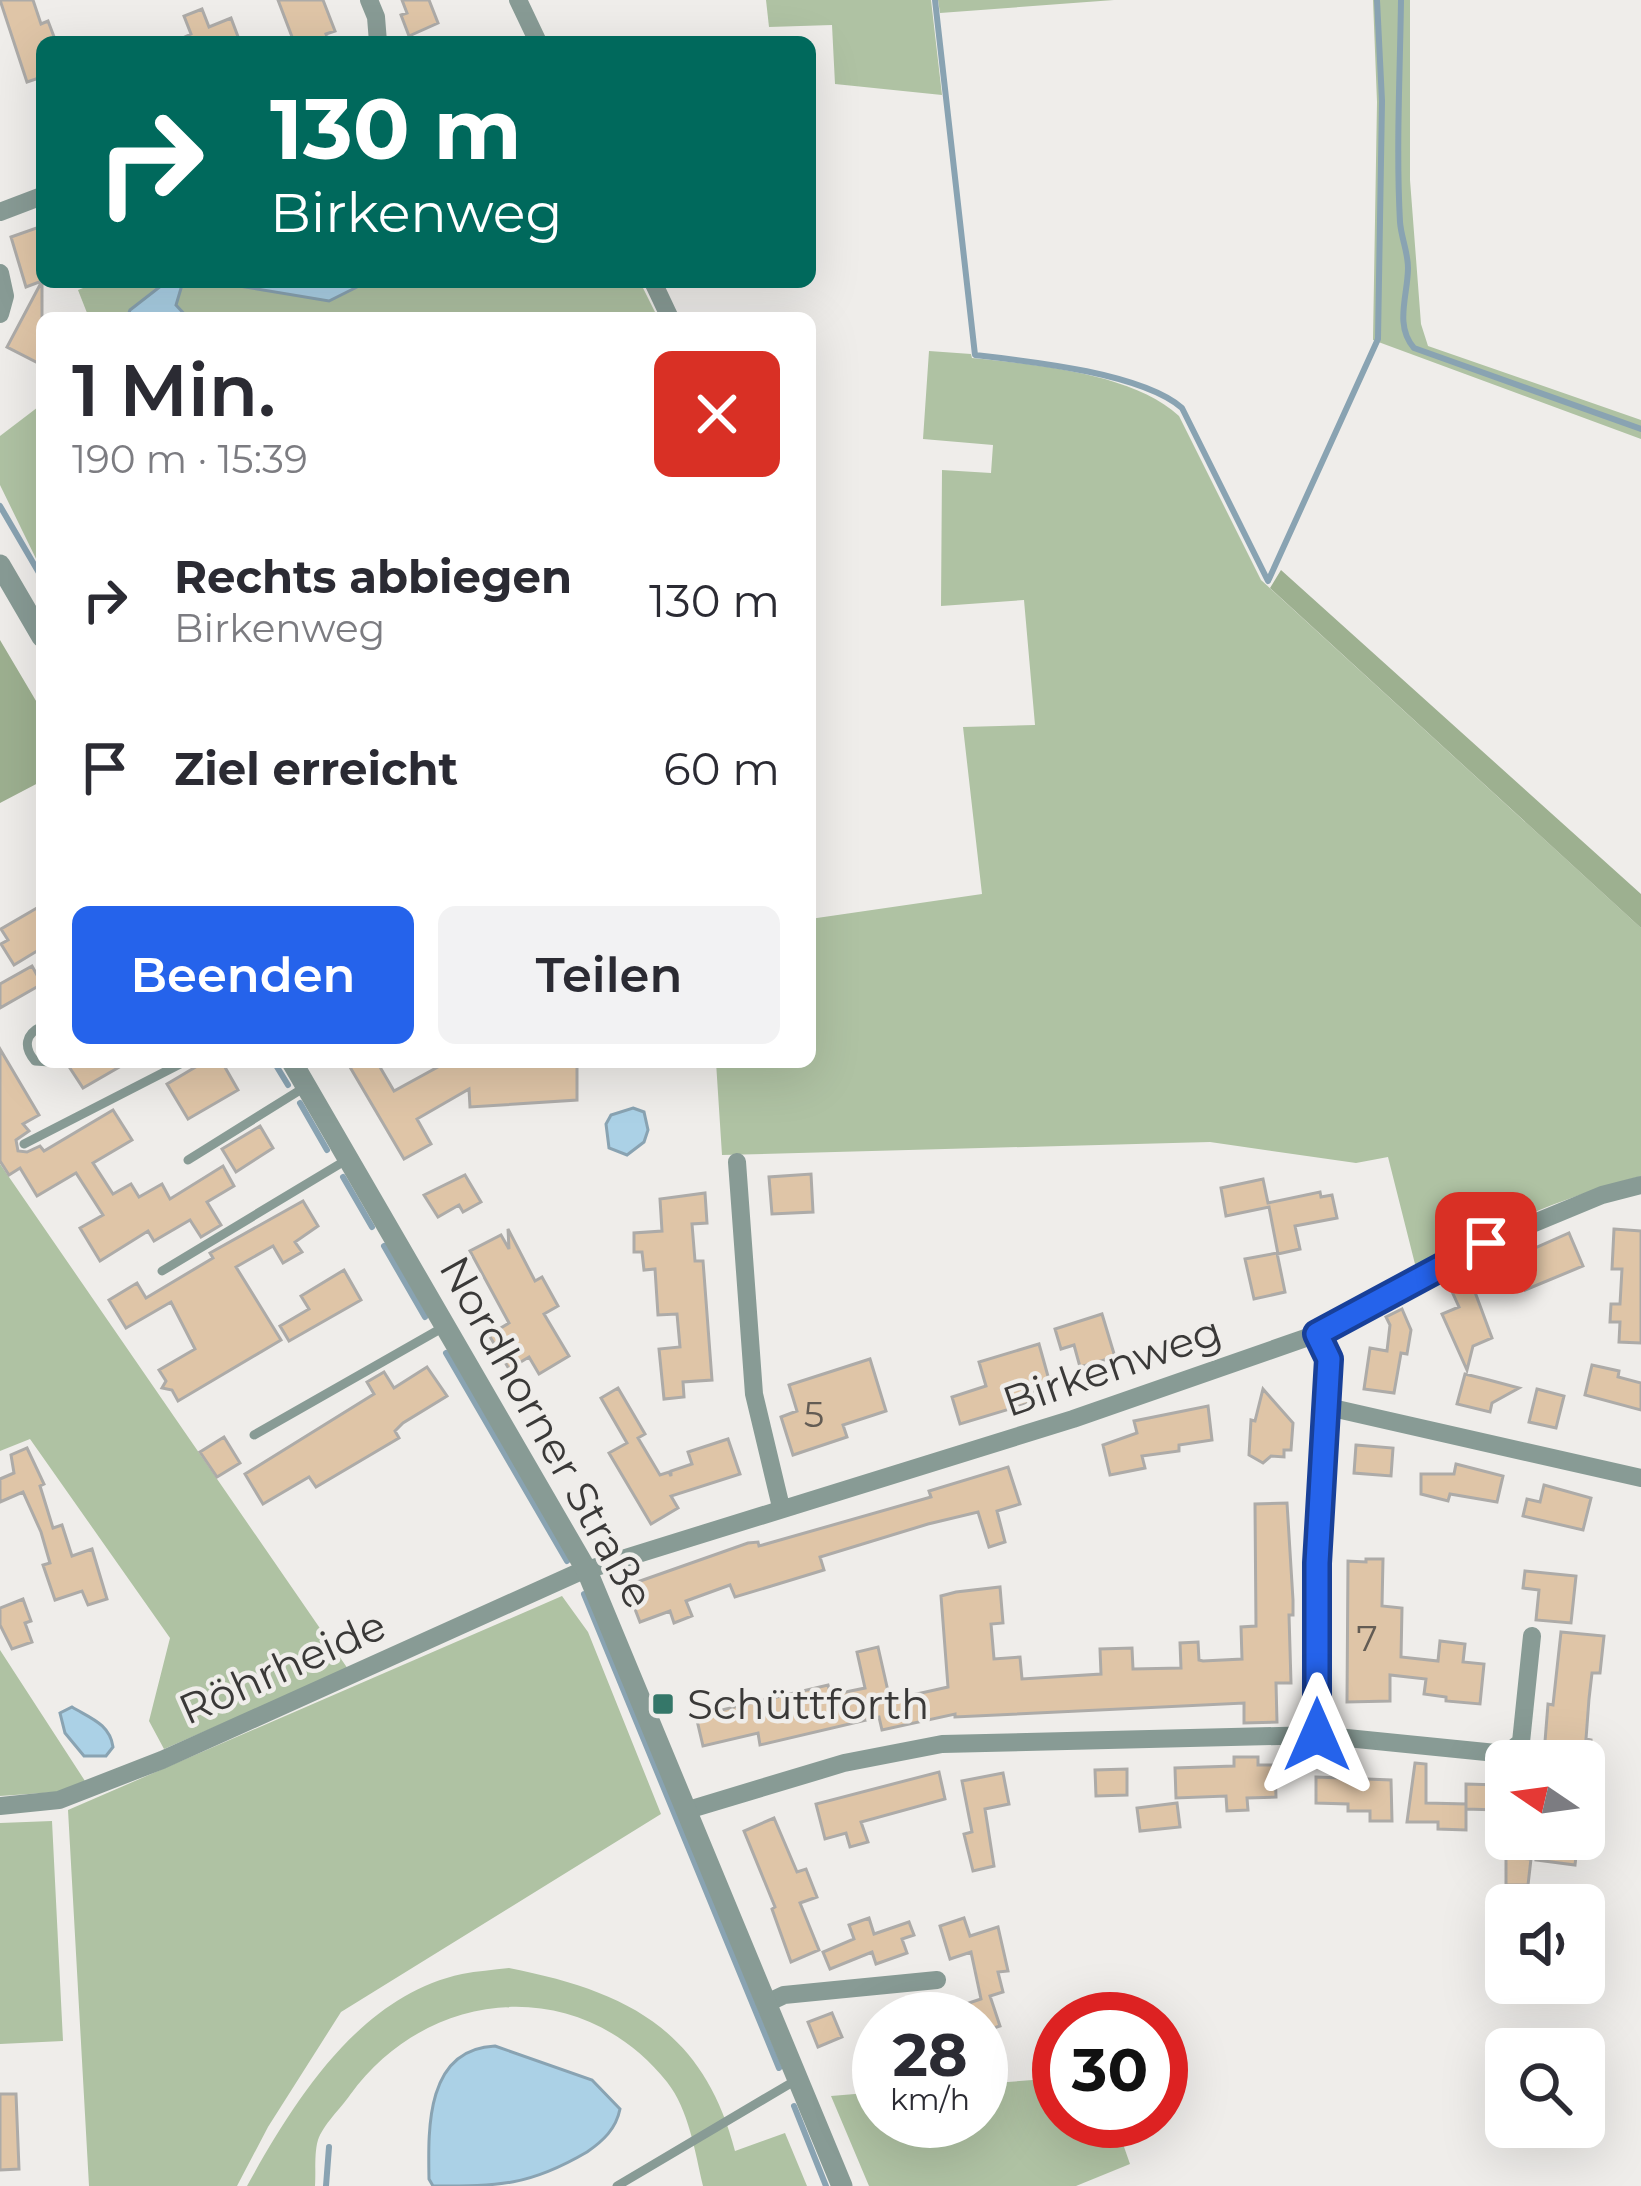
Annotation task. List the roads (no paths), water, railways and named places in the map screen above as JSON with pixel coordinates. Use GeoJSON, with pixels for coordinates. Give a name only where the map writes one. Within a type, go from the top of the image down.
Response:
{"type":"FeatureCollection","features":[{"type":"Feature","properties":{"kind":"street"},"geometry":{"type":"LineString","coordinates":[[369,0],[378,36]]}},
{"type":"Feature","properties":{"kind":"street"},"geometry":{"type":"LineString","coordinates":[[518,0],[535,36]]}},
{"type":"Feature","properties":{"kind":"street"},"geometry":{"type":"LineString","coordinates":[[0,212],[36,198]]}},
{"type":"Feature","properties":{"kind":"street"},"geometry":{"type":"LineString","coordinates":[[0,273],[5,296],[0,314]]}},
{"type":"Feature","properties":{"kind":"street"},"geometry":{"type":"LineString","coordinates":[[4,576],[36,627]]}},
{"type":"Feature","properties":{"kind":"street","name":"Nordhorner Straße"},"geometry":{"type":"LineString","coordinates":[[296,1068],[587,1571],[842,2186]]}},
{"type":"Feature","properties":{"kind":"street"},"geometry":{"type":"LineString","coordinates":[[736,1162],[754,1394],[782,1508]]}},
{"type":"Feature","properties":{"kind":"street","name":"Birkenweg"},"geometry":{"type":"LineString","coordinates":[[587,1571],[1073,1419],[1317,1334],[1486,1243],[1602,1195],[1641,1185]]}},
{"type":"Feature","properties":{"kind":"street"},"geometry":{"type":"LineString","coordinates":[[1317,1334],[1329,1359],[1317,1563],[1317,1735]]}},
{"type":"Feature","properties":{"kind":"street"},"geometry":{"type":"LineString","coordinates":[[1328,1407],[1641,1478]]}},
{"type":"Feature","properties":{"kind":"street","name":"Röhrheide"},"geometry":{"type":"LineString","coordinates":[[0,1806],[59,1800],[162,1760],[587,1571]]}},
{"type":"Feature","properties":{"kind":"street"},"geometry":{"type":"LineString","coordinates":[[688,1810],[844,1763],[941,1744],[1317,1735],[1512,1753],[1521,1742],[1532,1636]]}},
{"type":"Feature","properties":{"kind":"street"},"geometry":{"type":"LineString","coordinates":[[767,2003],[784,1995],[938,1980]]}},
{"type":"Feature","properties":{"kind":"lane"},"geometry":{"type":"LineString","coordinates":[[36,1029],[26,1041],[27,1052],[36,1061]]}},
{"type":"Feature","properties":{"kind":"lane"},"geometry":{"type":"LineString","coordinates":[[24,1144],[172,1068]]}},
{"type":"Feature","properties":{"kind":"lane"},"geometry":{"type":"LineString","coordinates":[[188,1160],[306,1086]]}},
{"type":"Feature","properties":{"kind":"lane"},"geometry":{"type":"LineString","coordinates":[[163,1271],[349,1159]]}},
{"type":"Feature","properties":{"kind":"lane"},"geometry":{"type":"LineString","coordinates":[[254,1435],[447,1325]]}},
{"type":"Feature","properties":{"kind":"lane"},"geometry":{"type":"LineString","coordinates":[[616,2186],[798,2079]]}},
{"type":"Feature","properties":{"kind":"water"},"geometry":{"type":"Polygon","coordinates":[[[158,288],[181,288],[176,305],[182,312],[130,310],[158,288]]]}},
{"type":"Feature","properties":{"kind":"water"},"geometry":{"type":"Polygon","coordinates":[[[251,288],[355,288],[329,301],[251,288]]]}},
{"type":"Feature","properties":{"kind":"water"},"geometry":{"type":"Polygon","coordinates":[[[633,1108],[644,1112],[648,1130],[644,1142],[627,1155],[609,1148],[606,1124],[611,1115],[633,1108]]]}},
{"type":"Feature","properties":{"kind":"water"},"geometry":{"type":"Polygon","coordinates":[[[72,1707],[108,1733],[113,1747],[106,1756],[84,1756],[65,1733],[60,1713],[72,1707]]]}},
{"type":"Feature","properties":{"kind":"water"},"geometry":{"type":"Polygon","coordinates":[[[495,2046],[592,2080],[620,2109],[615,2123],[593,2148],[548,2172],[496,2184],[433,2186],[429,2137],[436,2094],[455,2061],[472,2050],[495,2046]]]}},
{"type":"Feature","properties":{"kind":"waterway"},"geometry":{"type":"LineString","coordinates":[[935,0],[975,355],[1113,377],[1182,408],[1268,581]]}},
{"type":"Feature","properties":{"kind":"waterway"},"geometry":{"type":"LineString","coordinates":[[1269,579],[1378,339],[1382,101],[1377,0]]}},
{"type":"Feature","properties":{"kind":"waterway"},"geometry":{"type":"LineString","coordinates":[[1401,0],[1399,195],[1408,262],[1403,320],[1408,339],[1414,348],[1641,429]]}},
{"type":"Feature","properties":{"kind":"waterway"},"geometry":{"type":"LineString","coordinates":[[0,506],[36,568]]}},
{"type":"Feature","properties":{"kind":"waterway"},"geometry":{"type":"LineString","coordinates":[[278,1068],[288,1085]]}},
{"type":"Feature","properties":{"kind":"waterway"},"geometry":{"type":"LineString","coordinates":[[300,1103],[327,1150]]}},
{"type":"Feature","properties":{"kind":"waterway"},"geometry":{"type":"LineString","coordinates":[[343,1177],[372,1227]]}},
{"type":"Feature","properties":{"kind":"waterway"},"geometry":{"type":"LineString","coordinates":[[384,1246],[425,1317]]}},
{"type":"Feature","properties":{"kind":"waterway"},"geometry":{"type":"LineString","coordinates":[[446,1353],[567,1561]]}},
{"type":"Feature","properties":{"kind":"waterway"},"geometry":{"type":"LineString","coordinates":[[584,1594],[779,2068]]}},
{"type":"Feature","properties":{"kind":"waterway"},"geometry":{"type":"LineString","coordinates":[[794,2106],[826,2186]]}},
{"type":"Feature","properties":{"kind":"waterway"},"geometry":{"type":"LineString","coordinates":[[326,2186],[329,2147]]}},
{"type":"Feature","properties":{"kind":"place","name":"Schüttforth"},"geometry":{"type":"Point","coordinates":[663,1704]}}]}
